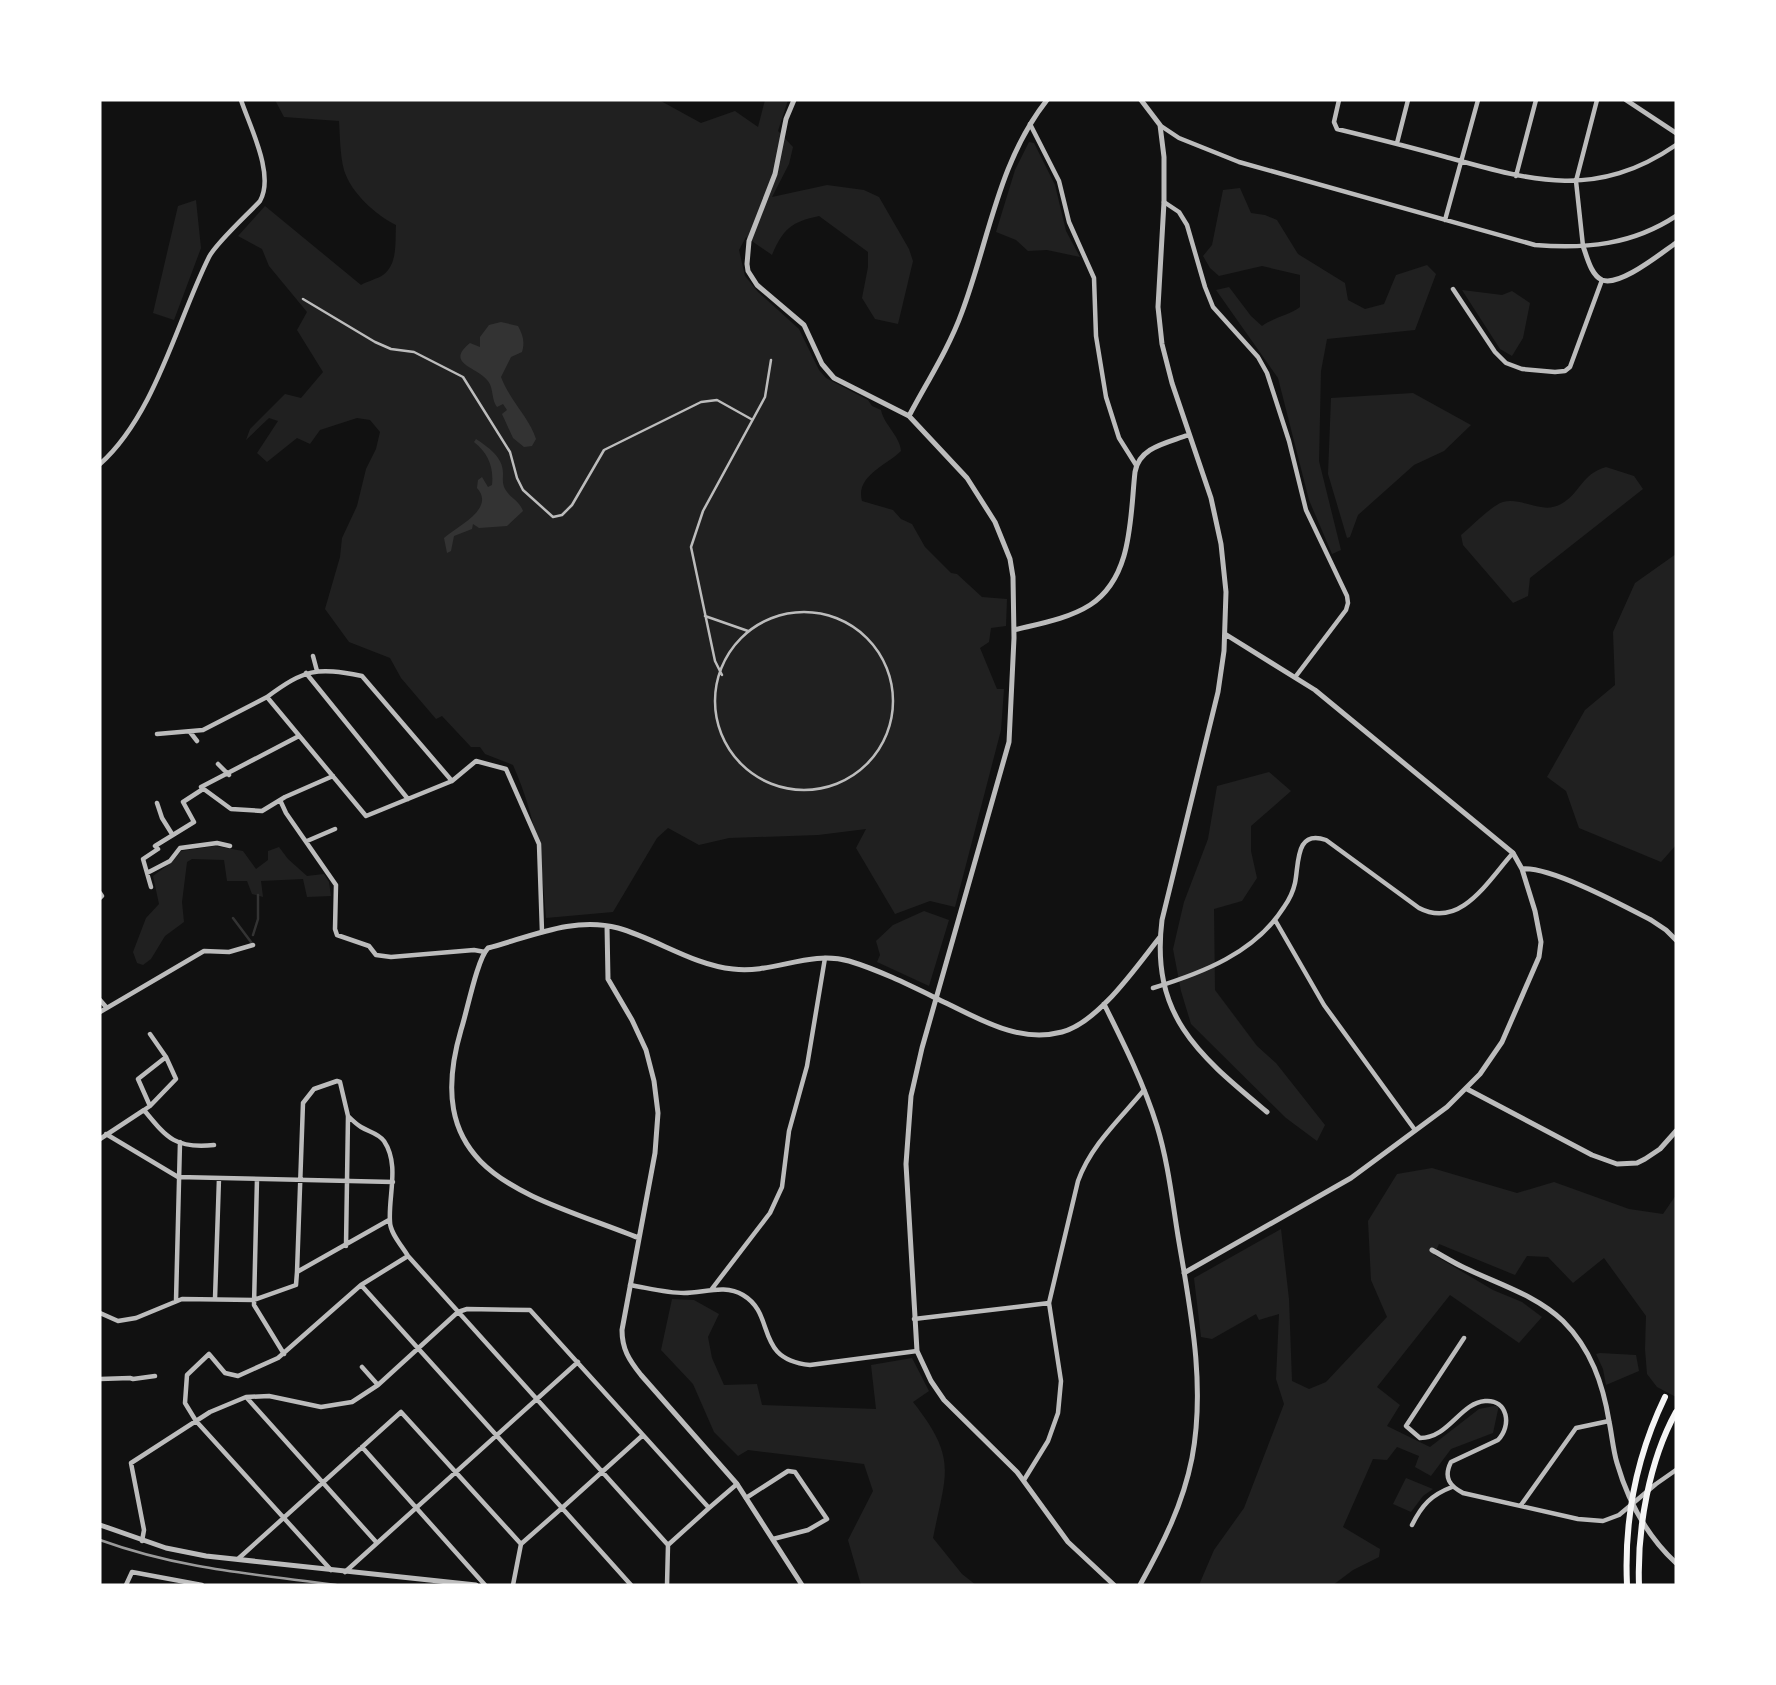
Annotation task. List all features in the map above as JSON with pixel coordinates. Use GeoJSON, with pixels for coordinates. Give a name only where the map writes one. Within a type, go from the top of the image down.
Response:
{"type":"FeatureCollection","features":[{"type":"Feature","properties":{"kind":"main road"},"geometry":{"type":"LineString","coordinates":[[1627,1585],[1627,1538],[1635,1483],[1648,1436],[1665,1397]]}},
{"type":"Feature","properties":{"kind":"main road"},"geometry":{"type":"LineString","coordinates":[[1639,1585],[1640,1548],[1649,1491],[1663,1443],[1676,1412]]}},
{"type":"Feature","properties":{"kind":"street"},"geometry":{"type":"LineString","coordinates":[[100,464],[129,428],[148,395],[168,356],[212,252],[260,201],[265,192],[265,172],[241,100]]}},
{"type":"Feature","properties":{"kind":"street"},"geometry":{"type":"LineString","coordinates":[[794,100],[786,118],[775,174],[749,240],[748,271],[757,285],[804,325],[822,365],[834,378],[909,416],[967,478],[995,522],[1010,559],[1013,577],[1011,725],[1007,751],[916,1072],[907,1141],[907,1188],[917,1351],[931,1381],[944,1400],[1024,1480],[1068,1542],[1114,1585]]}},
{"type":"Feature","properties":{"kind":"street"},"geometry":{"type":"LineString","coordinates":[[909,416],[960,317],[1009,164],[1046,100]]}},
{"type":"Feature","properties":{"kind":"street"},"geometry":{"type":"LineString","coordinates":[[1141,100],[1160,125],[1179,138],[1239,162],[1535,245],[1583,246],[1631,238],[1676,216]]}},
{"type":"Feature","properties":{"kind":"street"},"geometry":{"type":"LineString","coordinates":[[1339,100],[1334,122],[1337,129],[1516,176],[1553,182],[1576,181],[1633,169],[1676,145]]}},
{"type":"Feature","properties":{"kind":"street"},"geometry":{"type":"LineString","coordinates":[[1396,143],[1408,100]]}},
{"type":"Feature","properties":{"kind":"street"},"geometry":{"type":"LineString","coordinates":[[1445,220],[1478,100]]}},
{"type":"Feature","properties":{"kind":"street"},"geometry":{"type":"LineString","coordinates":[[1516,176],[1536,100]]}},
{"type":"Feature","properties":{"kind":"street"},"geometry":{"type":"LineString","coordinates":[[1597,100],[1576,181],[1583,246],[1591,267],[1602,280],[1613,281],[1624,277],[1676,243]]}},
{"type":"Feature","properties":{"kind":"street"},"geometry":{"type":"LineString","coordinates":[[1626,100],[1676,133]]}},
{"type":"Feature","properties":{"kind":"street"},"geometry":{"type":"LineString","coordinates":[[1030,124],[1059,181],[1069,222],[1094,278],[1096,336],[1106,397],[1119,438],[1136,465]]}},
{"type":"Feature","properties":{"kind":"street"},"geometry":{"type":"LineString","coordinates":[[1160,125],[1164,157],[1159,319],[1162,344],[1188,435],[1211,498],[1221,544],[1226,592],[1225,634],[1218,692],[1162,920],[1160,937],[1163,974],[1170,1004],[1182,1029],[1213,1066],[1267,1112]]}},
{"type":"Feature","properties":{"kind":"street"},"geometry":{"type":"LineString","coordinates":[[1164,202],[1179,212],[1187,225],[1213,307],[1258,357],[1268,373],[1306,510],[1348,603],[1346,610],[1296,676]]}},
{"type":"Feature","properties":{"kind":"street"},"geometry":{"type":"LineString","coordinates":[[1453,289],[1495,352],[1506,363],[1522,369],[1560,372],[1570,367],[1602,280]]}},
{"type":"Feature","properties":{"kind":"street"},"geometry":{"type":"LineString","coordinates":[[303,299],[375,342],[391,349],[414,352],[463,377],[510,452],[523,490],[553,517],[562,515],[572,505],[604,450],[701,402],[717,400],[751,419]]}},
{"type":"Feature","properties":{"kind":"street"},"geometry":{"type":"LineString","coordinates":[[722,675],[715,661],[691,547],[703,511],[765,397],[771,360]]}},
{"type":"Feature","properties":{"kind":"street"},"geometry":{"type":"LineString","coordinates":[[1014,630],[1062,617],[1089,605],[1111,585],[1123,562],[1126,549],[1136,465],[1150,449],[1188,435]]}},
{"type":"Feature","properties":{"kind":"street"},"geometry":{"type":"LineString","coordinates":[[800,609],[827,612],[859,629],[878,654],[889,680],[890,716],[880,747],[859,771],[835,787],[806,792],[778,788],[762,781],[748,770],[725,740],[719,718],[722,675],[730,656],[748,631],[774,616],[800,609]]}},
{"type":"Feature","properties":{"kind":"street"},"geometry":{"type":"LineString","coordinates":[[705,616],[748,631]]}},
{"type":"Feature","properties":{"kind":"street"},"geometry":{"type":"LineString","coordinates":[[1184,1273],[1338,1186],[1467,1089],[1502,1042],[1539,957],[1539,926],[1522,869],[1513,853],[1296,676],[1225,634]]}},
{"type":"Feature","properties":{"kind":"street"},"geometry":{"type":"LineString","coordinates":[[313,656],[317,671]]}},
{"type":"Feature","properties":{"kind":"street"},"geometry":{"type":"LineString","coordinates":[[156,734],[203,730],[267,697],[293,678],[305,673],[317,671],[362,676],[452,781]]}},
{"type":"Feature","properties":{"kind":"street"},"geometry":{"type":"LineString","coordinates":[[305,673],[408,799]]}},
{"type":"Feature","properties":{"kind":"street"},"geometry":{"type":"LineString","coordinates":[[267,697],[366,816],[452,781],[476,761],[506,768],[539,844],[542,932]]}},
{"type":"Feature","properties":{"kind":"street"},"geometry":{"type":"LineString","coordinates":[[190,732],[197,741]]}},
{"type":"Feature","properties":{"kind":"street"},"geometry":{"type":"LineString","coordinates":[[151,887],[143,859],[158,849],[155,846],[194,822],[183,802],[203,789],[201,787],[229,775],[299,736]]}},
{"type":"Feature","properties":{"kind":"street"},"geometry":{"type":"LineString","coordinates":[[218,764],[229,775]]}},
{"type":"Feature","properties":{"kind":"street"},"geometry":{"type":"LineString","coordinates":[[203,789],[231,809],[262,811],[333,776]]}},
{"type":"Feature","properties":{"kind":"street"},"geometry":{"type":"LineString","coordinates":[[280,800],[336,885],[337,935],[369,946],[376,955],[391,957],[474,950],[485,952]]}},
{"type":"Feature","properties":{"kind":"street"},"geometry":{"type":"LineString","coordinates":[[157,803],[172,834]]}},
{"type":"Feature","properties":{"kind":"street"},"geometry":{"type":"LineString","coordinates":[[307,841],[335,829]]}},
{"type":"Feature","properties":{"kind":"street"},"geometry":{"type":"LineString","coordinates":[[1153,989],[1183,979],[1234,954],[1252,942],[1275,920],[1293,889],[1299,850],[1308,840],[1326,839],[1419,908],[1437,914],[1455,911],[1470,902],[1513,853]]}},
{"type":"Feature","properties":{"kind":"street"},"geometry":{"type":"LineString","coordinates":[[147,873],[170,861],[180,848],[217,843],[230,846]]}},
{"type":"Feature","properties":{"kind":"street"},"geometry":{"type":"LineString","coordinates":[[1522,869],[1544,871],[1562,878],[1651,920],[1676,940]]}},
{"type":"Feature","properties":{"kind":"street"},"geometry":{"type":"LineString","coordinates":[[1275,920],[1324,1005],[1415,1130]]}},
{"type":"Feature","properties":{"kind":"street"},"geometry":{"type":"LineString","coordinates":[[639,1238],[516,1188],[484,1165],[464,1140],[455,1112],[451,1076],[454,1056],[488,948],[576,924],[607,926],[640,936],[704,962],[733,969],[768,968],[813,958],[851,962],[1004,1030],[1047,1035],[1075,1027],[1104,1004],[1160,937]]}},
{"type":"Feature","properties":{"kind":"street"},"geometry":{"type":"LineString","coordinates":[[607,926],[608,979],[646,1050],[657,1099],[658,1132],[622,1330],[622,1345],[628,1358],[737,1484],[802,1585]]}},
{"type":"Feature","properties":{"kind":"street"},"geometry":{"type":"LineString","coordinates":[[100,1012],[204,951],[229,953],[253,945]]}},
{"type":"Feature","properties":{"kind":"street"},"geometry":{"type":"LineString","coordinates":[[710,1290],[770,1213],[782,1187],[789,1131],[807,1066],[825,958]]}},
{"type":"Feature","properties":{"kind":"street"},"geometry":{"type":"LineString","coordinates":[[100,1000],[107,1008]]}},
{"type":"Feature","properties":{"kind":"street"},"geometry":{"type":"LineString","coordinates":[[1104,1004],[1144,1090],[1163,1146],[1191,1317],[1198,1398],[1193,1456],[1179,1507],[1140,1585]]}},
{"type":"Feature","properties":{"kind":"street"},"geometry":{"type":"LineString","coordinates":[[100,1139],[150,1106],[176,1079],[166,1057],[150,1034]]}},
{"type":"Feature","properties":{"kind":"street"},"geometry":{"type":"LineString","coordinates":[[150,1106],[138,1079],[166,1057]]}},
{"type":"Feature","properties":{"kind":"street"},"geometry":{"type":"LineString","coordinates":[[100,1313],[118,1321],[136,1318],[183,1299],[254,1300],[296,1285],[303,1103],[320,1086],[337,1081],[340,1082],[348,1116],[346,1246]]}},
{"type":"Feature","properties":{"kind":"street"},"geometry":{"type":"LineString","coordinates":[[1467,1089],[1592,1155],[1617,1164],[1645,1160],[1660,1149],[1676,1131]]}},
{"type":"Feature","properties":{"kind":"street"},"geometry":{"type":"LineString","coordinates":[[1024,1480],[1054,1427],[1061,1396],[1060,1365],[1052,1335],[1049,1303],[1067,1221],[1083,1167],[1099,1142],[1144,1090]]}},
{"type":"Feature","properties":{"kind":"street"},"geometry":{"type":"LineString","coordinates":[[144,1110],[165,1136],[193,1147],[214,1145]]}},
{"type":"Feature","properties":{"kind":"street"},"geometry":{"type":"LineString","coordinates":[[348,1116],[359,1126],[378,1135],[384,1142],[390,1159],[393,1182],[389,1220],[408,1256],[668,1545],[667,1585]]}},
{"type":"Feature","properties":{"kind":"street"},"geometry":{"type":"LineString","coordinates":[[106,1133],[178,1177],[393,1182]]}},
{"type":"Feature","properties":{"kind":"street"},"geometry":{"type":"LineString","coordinates":[[176,1301],[180,1142]]}},
{"type":"Feature","properties":{"kind":"street"},"geometry":{"type":"LineString","coordinates":[[215,1299],[219,1178]]}},
{"type":"Feature","properties":{"kind":"street"},"geometry":{"type":"LineString","coordinates":[[257,1179],[254,1305],[284,1354]]}},
{"type":"Feature","properties":{"kind":"street"},"geometry":{"type":"LineString","coordinates":[[297,1272],[389,1220]]}},
{"type":"Feature","properties":{"kind":"street"},"geometry":{"type":"LineString","coordinates":[[1432,1250],[1548,1308],[1589,1354],[1604,1391],[1616,1462],[1633,1503],[1654,1539],[1676,1563]]}},
{"type":"Feature","properties":{"kind":"street"},"geometry":{"type":"LineString","coordinates":[[331,1570],[196,1421],[185,1403],[187,1376],[209,1354],[225,1373],[238,1376],[278,1358],[360,1285],[408,1256]]}},
{"type":"Feature","properties":{"kind":"street"},"geometry":{"type":"LineString","coordinates":[[360,1285],[631,1585]]}},
{"type":"Feature","properties":{"kind":"street"},"geometry":{"type":"LineString","coordinates":[[630,1285],[682,1293],[726,1289],[736,1291],[752,1301],[776,1350],[795,1364],[810,1365],[917,1351]]}},
{"type":"Feature","properties":{"kind":"street"},"geometry":{"type":"LineString","coordinates":[[914,1319],[1049,1303]]}},
{"type":"Feature","properties":{"kind":"street"},"geometry":{"type":"LineString","coordinates":[[142,1541],[144,1530],[131,1462],[223,1405],[246,1397],[269,1396],[307,1405],[352,1402],[378,1385],[458,1312],[467,1309],[530,1310],[709,1508]]}},
{"type":"Feature","properties":{"kind":"street"},"geometry":{"type":"LineString","coordinates":[[1464,1338],[1406,1426],[1420,1438],[1430,1438],[1439,1434],[1470,1408],[1488,1401],[1504,1410],[1508,1424],[1498,1440],[1451,1462],[1447,1477],[1451,1487],[1463,1493],[1521,1506],[1585,1520],[1603,1521],[1619,1515],[1676,1470]]}},
{"type":"Feature","properties":{"kind":"street"},"geometry":{"type":"LineString","coordinates":[[345,1572],[578,1363]]}},
{"type":"Feature","properties":{"kind":"street"},"geometry":{"type":"LineString","coordinates":[[362,1367],[378,1385]]}},
{"type":"Feature","properties":{"kind":"street"},"geometry":{"type":"LineString","coordinates":[[100,1379],[133,1380],[155,1376]]}},
{"type":"Feature","properties":{"kind":"street"},"geometry":{"type":"LineString","coordinates":[[246,1397],[377,1543]]}},
{"type":"Feature","properties":{"kind":"street"},"geometry":{"type":"LineString","coordinates":[[238,1560],[401,1412],[521,1545]]}},
{"type":"Feature","properties":{"kind":"street"},"geometry":{"type":"LineString","coordinates":[[1521,1506],[1576,1428],[1609,1421]]}},
{"type":"Feature","properties":{"kind":"street"},"geometry":{"type":"LineString","coordinates":[[513,1585],[521,1545],[643,1435]]}},
{"type":"Feature","properties":{"kind":"street"},"geometry":{"type":"LineString","coordinates":[[362,1447],[485,1585]]}},
{"type":"Feature","properties":{"kind":"street"},"geometry":{"type":"LineString","coordinates":[[746,1497],[788,1471],[795,1472],[827,1519],[808,1530],[772,1539]]}},
{"type":"Feature","properties":{"kind":"street"},"geometry":{"type":"LineString","coordinates":[[668,1545],[737,1484]]}},
{"type":"Feature","properties":{"kind":"street"},"geometry":{"type":"LineString","coordinates":[[1412,1525],[1430,1497],[1451,1487]]}},
{"type":"Feature","properties":{"kind":"street"},"geometry":{"type":"LineString","coordinates":[[100,1525],[142,1541],[187,1553],[476,1585]]}},
{"type":"Feature","properties":{"kind":"street"},"geometry":{"type":"LineString","coordinates":[[126,1585],[132,1572],[202,1585]]}},
{"type":"Feature","properties":{"kind":"shaded area"},"geometry":{"type":"Polygon","coordinates":[[[275,100],[659,100],[701,123],[735,111],[758,127],[765,100],[788,100],[778,131],[793,147],[789,164],[772,197],[827,185],[864,190],[879,197],[913,261],[898,324],[875,319],[862,298],[868,252],[819,216],[789,228],[772,255],[746,237],[739,250],[745,276],[758,292],[799,329],[819,370],[826,378],[868,400],[872,406],[881,410],[898,440],[901,451],[868,478],[861,492],[862,501],[893,510],[901,519],[912,524],[925,547],[951,573],[957,574],[982,597],[1007,599],[1006,626],[991,628],[989,642],[980,648],[997,689],[1004,689],[1001,730],[955,907],[930,901],[895,914],[856,848],[866,829],[818,835],[729,838],[699,845],[668,828],[657,838],[613,912],[546,918],[537,840],[513,765],[485,754],[480,747],[471,747],[442,716],[436,719],[401,678],[390,658],[349,642],[325,609],[340,557],[342,538],[357,506],[366,469],[376,449],[380,432],[370,420],[357,418],[320,430],[310,444],[297,438],[267,462],[257,453],[278,421],[269,418],[246,440],[250,429],[285,394],[301,398],[323,372],[297,330],[307,312],[269,266],[262,249],[238,236],[265,206],[361,285],[388,270],[395,245],[396,225],[365,202],[347,179],[339,121],[284,117],[275,100]]]}},
{"type":"Feature","properties":{"kind":"shaded area"},"geometry":{"type":"Polygon","coordinates":[[[1029,142],[1034,143],[1055,185],[1066,231],[1080,257],[1047,250],[1028,251],[1016,240],[996,232],[1015,170],[1029,142]]]}},
{"type":"Feature","properties":{"kind":"shaded area"},"geometry":{"type":"Polygon","coordinates":[[[1240,188],[1251,213],[1277,220],[1298,254],[1345,283],[1348,300],[1365,309],[1384,304],[1396,275],[1427,265],[1436,274],[1415,330],[1327,339],[1321,371],[1319,461],[1341,550],[1332,554],[1309,500],[1278,378],[1216,290],[1229,287],[1262,326],[1300,307],[1300,275],[1262,266],[1219,276],[1203,256],[1212,245],[1223,190],[1240,188]]]}},
{"type":"Feature","properties":{"kind":"shaded area"},"geometry":{"type":"Polygon","coordinates":[[[196,200],[201,248],[174,320],[153,313],[178,206],[196,200]]]}},
{"type":"Feature","properties":{"kind":"shaded area"},"geometry":{"type":"Polygon","coordinates":[[[1462,290],[1502,295],[1512,291],[1530,303],[1523,338],[1512,356],[1500,349],[1462,290]]]}},
{"type":"Feature","properties":{"kind":"shaded area"},"geometry":{"type":"Polygon","coordinates":[[[501,322],[518,326],[522,336],[522,352],[511,357],[501,377],[533,431],[536,439],[532,446],[524,447],[513,438],[502,414],[507,410],[503,404],[497,407],[488,381],[466,365],[460,356],[470,343],[480,347],[480,337],[489,325],[501,322]]]}},
{"type":"Feature","properties":{"kind":"shaded area"},"geometry":{"type":"Polygon","coordinates":[[[1413,393],[1471,425],[1444,451],[1414,465],[1358,515],[1350,537],[1347,538],[1328,474],[1331,398],[1413,393]]]}},
{"type":"Feature","properties":{"kind":"shaded area"},"geometry":{"type":"Polygon","coordinates":[[[476,439],[498,457],[505,489],[523,511],[507,526],[479,528],[473,524],[472,529],[454,536],[451,551],[447,553],[444,538],[472,516],[482,503],[482,496],[477,488],[478,480],[482,477],[488,487],[492,485],[489,461],[474,442],[476,439]]]}},
{"type":"Feature","properties":{"kind":"shaded area"},"geometry":{"type":"Polygon","coordinates":[[[1606,467],[1634,476],[1643,489],[1530,578],[1528,596],[1513,603],[1463,545],[1461,535],[1503,502],[1546,508],[1561,504],[1573,495],[1591,474],[1606,467]]]}},
{"type":"Feature","properties":{"kind":"shaded area"},"geometry":{"type":"Polygon","coordinates":[[[1676,554],[1676,845],[1661,862],[1579,828],[1566,791],[1547,777],[1585,710],[1615,685],[1613,632],[1635,583],[1676,554]]]}},
{"type":"Feature","properties":{"kind":"shaded area"},"geometry":{"type":"Polygon","coordinates":[[[1269,772],[1291,791],[1251,826],[1251,851],[1257,878],[1242,901],[1214,909],[1215,990],[1257,1046],[1276,1063],[1325,1125],[1317,1141],[1286,1118],[1191,1024],[1173,949],[1184,902],[1208,839],[1217,786],[1269,772]]]}},
{"type":"Feature","properties":{"kind":"shaded area"},"geometry":{"type":"Polygon","coordinates":[[[215,846],[243,851],[256,869],[268,860],[268,851],[279,847],[307,876],[324,874],[329,882],[331,896],[307,897],[303,879],[261,881],[263,897],[252,894],[247,881],[227,881],[224,860],[192,859],[187,862],[182,902],[184,922],[165,936],[151,959],[143,965],[137,963],[133,952],[146,918],[159,904],[153,876],[172,862],[181,851],[215,846]]]}},
{"type":"Feature","properties":{"kind":"shaded area"},"geometry":{"type":"Polygon","coordinates":[[[924,911],[949,920],[929,986],[877,962],[880,955],[876,941],[893,925],[924,911]]]}},
{"type":"Feature","properties":{"kind":"shaded area"},"geometry":{"type":"Polygon","coordinates":[[[1432,1168],[1517,1193],[1554,1182],[1629,1209],[1663,1214],[1676,1195],[1676,1397],[1657,1387],[1647,1374],[1646,1316],[1604,1258],[1573,1283],[1548,1257],[1527,1256],[1515,1275],[1439,1244],[1434,1255],[1493,1290],[1522,1302],[1542,1317],[1519,1343],[1450,1295],[1377,1387],[1400,1405],[1387,1426],[1430,1447],[1479,1409],[1499,1405],[1493,1433],[1451,1449],[1431,1476],[1415,1467],[1419,1456],[1397,1447],[1387,1460],[1373,1459],[1343,1527],[1380,1549],[1379,1557],[1353,1570],[1333,1585],[1199,1585],[1214,1550],[1244,1508],[1284,1404],[1276,1379],[1279,1314],[1259,1320],[1256,1314],[1212,1339],[1201,1337],[1194,1278],[1281,1229],[1289,1299],[1292,1381],[1309,1389],[1326,1382],[1387,1317],[1371,1280],[1368,1221],[1397,1174],[1432,1168]]]}},
{"type":"Feature","properties":{"kind":"shaded area"},"geometry":{"type":"Polygon","coordinates":[[[672,1299],[694,1300],[719,1314],[708,1337],[712,1358],[724,1385],[757,1384],[762,1405],[876,1409],[871,1365],[912,1358],[929,1391],[913,1402],[937,1438],[945,1467],[933,1538],[962,1574],[976,1585],[861,1585],[848,1540],[873,1491],[864,1464],[748,1450],[738,1456],[714,1432],[693,1384],[661,1350],[672,1299]]]}},
{"type":"Feature","properties":{"kind":"shaded area"},"geometry":{"type":"Polygon","coordinates":[[[1596,1354],[1636,1355],[1639,1371],[1606,1385],[1596,1354]]]}},
{"type":"Feature","properties":{"kind":"shaded area"},"geometry":{"type":"Polygon","coordinates":[[[1406,1478],[1433,1489],[1423,1496],[1411,1512],[1393,1504],[1406,1478]]]}},
{"type":"Feature","properties":{"kind":"waterway"},"geometry":{"type":"LineString","coordinates":[[253,935],[258,919],[258,895]]}},
{"type":"Feature","properties":{"kind":"waterway"},"geometry":{"type":"LineString","coordinates":[[233,918],[251,942]]}},
{"type":"Feature","properties":{"kind":"railway"},"geometry":{"type":"LineString","coordinates":[[100,1540],[188,1564],[336,1585]]}}]}
